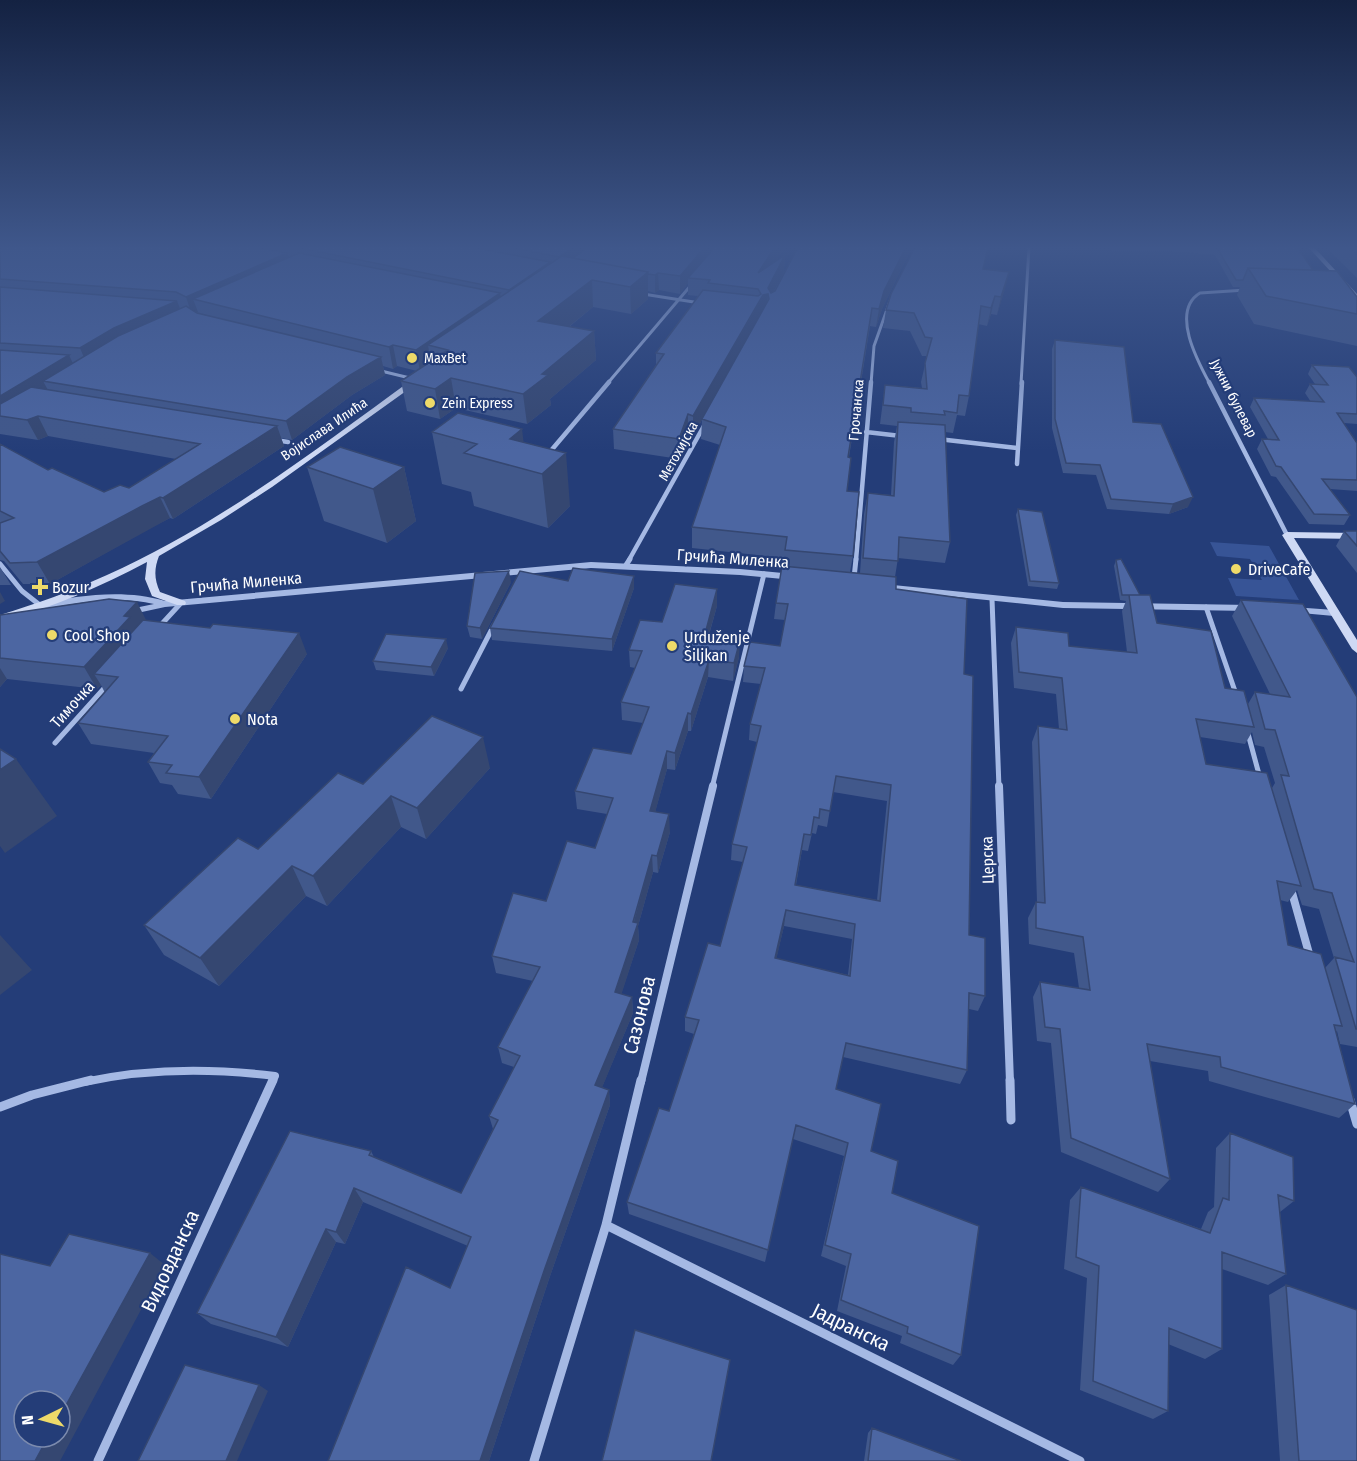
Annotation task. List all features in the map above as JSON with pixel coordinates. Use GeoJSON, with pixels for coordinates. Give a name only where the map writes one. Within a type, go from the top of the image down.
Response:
{"type":"FeatureCollection","features":[{"type":"Feature","properties":{"kind":"main road","name":"Војислава Илића"},"geometry":{"type":"LineString","coordinates":[[0,619],[41,606],[99,582],[156,553],[243,501],[422,376]]}},
{"type":"Feature","properties":{"kind":"main road"},"geometry":{"type":"LineString","coordinates":[[1287,535],[1357,536]]}},
{"type":"Feature","properties":{"kind":"main road","name":"Јужни булевар"},"geometry":{"type":"LineString","coordinates":[[1287,535],[1357,649]]}},
{"type":"Feature","properties":{"kind":"main road"},"geometry":{"type":"LineString","coordinates":[[156,553],[148,580],[156,594],[181,603]]}},
{"type":"Feature","properties":{"kind":"street"},"geometry":{"type":"LineString","coordinates":[[549,453],[666,315]]}},
{"type":"Feature","properties":{"kind":"street","name":"Грочанска"},"geometry":{"type":"LineString","coordinates":[[849,583],[874,346],[885,315]]}},
{"type":"Feature","properties":{"kind":"street"},"geometry":{"type":"LineString","coordinates":[[1017,464],[1025,315]]}},
{"type":"Feature","properties":{"kind":"street","name":"Јужни булевар"},"geometry":{"type":"LineString","coordinates":[[1187,315],[1186,329],[1200,366],[1287,535]]}},
{"type":"Feature","properties":{"kind":"street"},"geometry":{"type":"LineString","coordinates":[[374,369],[422,376]]}},
{"type":"Feature","properties":{"kind":"street","name":"Метохијска"},"geometry":{"type":"LineString","coordinates":[[627,566],[709,417]]}},
{"type":"Feature","properties":{"kind":"street"},"geometry":{"type":"LineString","coordinates":[[866,432],[912,436]]}},
{"type":"Feature","properties":{"kind":"street"},"geometry":{"type":"LineString","coordinates":[[265,438],[288,442]]}},
{"type":"Feature","properties":{"kind":"street"},"geometry":{"type":"LineString","coordinates":[[934,439],[1017,448]]}},
{"type":"Feature","properties":{"kind":"street"},"geometry":{"type":"LineString","coordinates":[[0,564],[22,591],[41,606],[58,614]]}},
{"type":"Feature","properties":{"kind":"street","name":"Грчића Миленка"},"geometry":{"type":"LineString","coordinates":[[120,613],[147,610],[165,604],[627,566],[803,578]]}},
{"type":"Feature","properties":{"kind":"street","name":"Сазонова"},"geometry":{"type":"LineString","coordinates":[[534,1461],[606,1225],[764,574]]}},
{"type":"Feature","properties":{"kind":"street"},"geometry":{"type":"LineString","coordinates":[[849,583],[865,585]]}},
{"type":"Feature","properties":{"kind":"street"},"geometry":{"type":"LineString","coordinates":[[876,586],[992,599],[1121,607],[1261,609]]}},
{"type":"Feature","properties":{"kind":"street","name":"Грчића Миленка"},"geometry":{"type":"LineString","coordinates":[[41,606],[122,598],[155,599],[165,604]]}},
{"type":"Feature","properties":{"kind":"street","name":"Церска"},"geometry":{"type":"LineString","coordinates":[[992,599],[1011,1120]]}},
{"type":"Feature","properties":{"kind":"street"},"geometry":{"type":"LineString","coordinates":[[157,629],[181,603]]}},
{"type":"Feature","properties":{"kind":"street"},"geometry":{"type":"LineString","coordinates":[[1206,607],[1239,704]]}},
{"type":"Feature","properties":{"kind":"street"},"geometry":{"type":"LineString","coordinates":[[1283,610],[1334,613]]}},
{"type":"Feature","properties":{"kind":"street"},"geometry":{"type":"LineString","coordinates":[[461,689],[496,621]]}},
{"type":"Feature","properties":{"kind":"street","name":"Тимочка"},"geometry":{"type":"LineString","coordinates":[[55,743],[110,682]]}},
{"type":"Feature","properties":{"kind":"street"},"geometry":{"type":"LineString","coordinates":[[1245,726],[1261,783]]}},
{"type":"Feature","properties":{"kind":"street"},"geometry":{"type":"LineString","coordinates":[[1290,885],[1312,965]]}},
{"type":"Feature","properties":{"kind":"street","name":"Видовданска"},"geometry":{"type":"LineString","coordinates":[[0,1107],[53,1088],[112,1077],[164,1072],[236,1070],[275,1076],[98,1461]]}},
{"type":"Feature","properties":{"kind":"street"},"geometry":{"type":"LineString","coordinates":[[1347,1090],[1357,1124]]}},
{"type":"Feature","properties":{"kind":"street","name":"Јадранска"},"geometry":{"type":"LineString","coordinates":[[606,1225],[1079,1461]]}},
{"type":"Feature","properties":{"kind":"shaded area"},"geometry":{"type":"Polygon","coordinates":[[[1210,542],[1269,546],[1299,600],[1236,596],[1228,578],[1262,580],[1250,559],[1217,556],[1210,542]]]}},
{"type":"Feature","properties":{"kind":"building"},"geometry":{"type":"Polygon","coordinates":[[[0,315],[144,315],[114,328],[80,348],[0,343],[0,315]]]}},
{"type":"Feature","properties":{"kind":"building"},"geometry":{"type":"Polygon","coordinates":[[[165,315],[206,315],[381,357],[347,377],[286,421],[43,381],[118,336],[165,315]]]}},
{"type":"Feature","properties":{"kind":"building"},"geometry":{"type":"Polygon","coordinates":[[[259,315],[467,315],[416,350],[393,345],[389,347],[259,315]]]}},
{"type":"Feature","properties":{"kind":"building"},"geometry":{"type":"Polygon","coordinates":[[[473,315],[546,315],[538,321],[594,331],[542,374],[548,375],[523,394],[451,378],[435,389],[401,381],[448,350],[428,345],[473,315]]]}},
{"type":"Feature","properties":{"kind":"building"},"geometry":{"type":"Polygon","coordinates":[[[684,315],[751,315],[693,416],[688,414],[679,439],[613,429],[664,354],[656,353],[684,315]]]}},
{"type":"Feature","properties":{"kind":"building"},"geometry":{"type":"Polygon","coordinates":[[[760,315],[871,315],[848,457],[851,458],[847,491],[859,492],[853,556],[785,550],[787,537],[692,527],[726,427],[702,419],[760,315]]]}},
{"type":"Feature","properties":{"kind":"building"},"geometry":{"type":"Polygon","coordinates":[[[915,315],[980,315],[969,396],[959,395],[957,413],[944,411],[945,415],[911,412],[911,408],[883,405],[885,385],[927,389],[925,363],[932,338],[925,337],[915,315]]]}},
{"type":"Feature","properties":{"kind":"building"},"geometry":{"type":"Polygon","coordinates":[[[1055,340],[1124,347],[1133,422],[1161,424],[1193,497],[1173,504],[1111,499],[1100,465],[1066,463],[1055,419],[1055,340]]]}},
{"type":"Feature","properties":{"kind":"building"},"geometry":{"type":"Polygon","coordinates":[[[0,350],[69,355],[0,396],[0,350]]]}},
{"type":"Feature","properties":{"kind":"building"},"geometry":{"type":"Polygon","coordinates":[[[1312,365],[1349,367],[1357,377],[1357,414],[1337,413],[1357,443],[1357,480],[1322,479],[1350,515],[1314,514],[1281,467],[1276,466],[1262,439],[1279,440],[1254,398],[1324,402],[1310,384],[1328,385],[1312,365]]]}},
{"type":"Feature","properties":{"kind":"building"},"geometry":{"type":"Polygon","coordinates":[[[31,387],[277,426],[163,498],[160,497],[142,506],[37,562],[10,563],[0,551],[0,523],[14,518],[0,511],[0,444],[48,470],[52,468],[104,492],[120,485],[129,488],[200,444],[38,416],[27,420],[0,416],[0,404],[31,387]]]}},
{"type":"Feature","properties":{"kind":"building"},"geometry":{"type":"Polygon","coordinates":[[[458,413],[522,429],[510,439],[566,453],[542,474],[464,453],[477,444],[432,432],[458,413]]]}},
{"type":"Feature","properties":{"kind":"building"},"geometry":{"type":"Polygon","coordinates":[[[898,422],[945,425],[950,542],[899,537],[898,561],[863,558],[868,493],[894,496],[898,422]]]}},
{"type":"Feature","properties":{"kind":"building"},"geometry":{"type":"Polygon","coordinates":[[[340,447],[404,467],[373,489],[307,467],[340,447]]]}},
{"type":"Feature","properties":{"kind":"building"},"geometry":{"type":"Polygon","coordinates":[[[1018,509],[1042,512],[1059,583],[1030,581],[1018,509]]]}},
{"type":"Feature","properties":{"kind":"building"},"geometry":{"type":"Polygon","coordinates":[[[1344,531],[1357,531],[1357,546],[1344,531]]]}},
{"type":"Feature","properties":{"kind":"building"},"geometry":{"type":"Polygon","coordinates":[[[1121,559],[1140,595],[1122,595],[1116,560],[1121,559]]]}},
{"type":"Feature","properties":{"kind":"building"},"geometry":{"type":"Polygon","coordinates":[[[782,566],[896,577],[896,589],[967,599],[964,674],[973,676],[969,935],[985,938],[985,996],[969,993],[967,1070],[846,1043],[836,1089],[881,1104],[871,1151],[898,1161],[892,1193],[979,1226],[961,1355],[907,1333],[908,1327],[841,1300],[851,1254],[825,1245],[848,1143],[796,1125],[768,1250],[627,1202],[659,1108],[669,1111],[699,1020],[685,1017],[708,943],[720,946],[747,847],[732,844],[761,726],[750,724],[765,668],[744,666],[750,642],[780,646],[788,604],[776,603],[782,566]],[[836,776],[830,811],[820,809],[819,818],[814,817],[811,835],[804,834],[795,885],[880,901],[891,785],[836,776]],[[786,910],[775,958],[850,976],[855,924],[786,910]]]}},
{"type":"Feature","properties":{"kind":"building"},"geometry":{"type":"Polygon","coordinates":[[[573,568],[634,576],[612,639],[490,628],[520,571],[568,581],[573,568]]]}},
{"type":"Feature","properties":{"kind":"building"},"geometry":{"type":"Polygon","coordinates":[[[509,571],[480,628],[467,626],[475,573],[509,571]]]}},
{"type":"Feature","properties":{"kind":"building"},"geometry":{"type":"Polygon","coordinates":[[[675,584],[717,589],[705,634],[740,640],[734,663],[709,660],[675,753],[667,751],[650,811],[669,814],[657,856],[652,855],[633,922],[638,923],[615,992],[632,997],[595,1085],[609,1090],[545,1268],[480,1461],[328,1461],[406,1267],[450,1288],[471,1237],[354,1188],[336,1232],[326,1229],[276,1337],[197,1313],[290,1131],[371,1151],[369,1155],[461,1193],[498,1120],[489,1116],[520,1056],[498,1047],[540,967],[492,956],[513,893],[546,901],[567,841],[595,848],[613,798],[575,791],[593,748],[631,754],[649,707],[621,702],[642,651],[629,650],[640,620],[662,622],[675,584]]]}},
{"type":"Feature","properties":{"kind":"building"},"geometry":{"type":"Polygon","coordinates":[[[1129,595],[1150,595],[1157,623],[1211,631],[1225,688],[1244,691],[1254,727],[1196,719],[1206,764],[1267,773],[1301,886],[1277,881],[1288,945],[1321,954],[1342,1026],[1334,1025],[1355,1104],[1221,1067],[1220,1057],[1147,1044],[1170,1179],[1071,1138],[1060,1029],[1045,1027],[1040,982],[1090,990],[1083,937],[1036,928],[1036,902],[1045,903],[1038,726],[1067,730],[1062,678],[1019,672],[1016,627],[1068,633],[1069,646],[1137,653],[1129,595]]]}},
{"type":"Feature","properties":{"kind":"building"},"geometry":{"type":"Polygon","coordinates":[[[109,599],[137,602],[124,616],[130,617],[84,667],[0,658],[0,615],[109,599]]]}},
{"type":"Feature","properties":{"kind":"building"},"geometry":{"type":"Polygon","coordinates":[[[1241,600],[1303,604],[1357,697],[1357,1029],[1335,957],[1354,962],[1332,893],[1314,889],[1281,775],[1289,776],[1275,730],[1265,729],[1255,692],[1290,697],[1241,600]]]}},
{"type":"Feature","properties":{"kind":"building"},"geometry":{"type":"Polygon","coordinates":[[[143,620],[210,628],[213,624],[299,633],[199,777],[166,773],[172,765],[148,762],[168,736],[78,723],[118,677],[94,674],[143,620]]]}},
{"type":"Feature","properties":{"kind":"building"},"geometry":{"type":"Polygon","coordinates":[[[386,634],[446,639],[431,667],[373,661],[386,634]]]}},
{"type":"Feature","properties":{"kind":"building"},"geometry":{"type":"Polygon","coordinates":[[[432,716],[483,737],[417,808],[391,796],[313,876],[292,866],[200,958],[144,925],[238,838],[258,849],[338,773],[363,784],[432,716]]]}},
{"type":"Feature","properties":{"kind":"building"},"geometry":{"type":"Polygon","coordinates":[[[0,749],[16,759],[0,770],[0,749]]]}},
{"type":"Feature","properties":{"kind":"building"},"geometry":{"type":"Polygon","coordinates":[[[1230,1133],[1293,1157],[1294,1201],[1278,1195],[1286,1274],[1222,1252],[1222,1349],[1169,1328],[1168,1411],[1093,1381],[1099,1266],[1076,1257],[1081,1187],[1210,1233],[1223,1198],[1229,1200],[1230,1133]]]}},
{"type":"Feature","properties":{"kind":"building"},"geometry":{"type":"Polygon","coordinates":[[[69,1234],[150,1253],[72,1394],[72,1389],[12,1389],[12,1449],[42,1449],[35,1461],[0,1461],[0,1254],[50,1266],[69,1234]]]}},
{"type":"Feature","properties":{"kind":"building"},"geometry":{"type":"Polygon","coordinates":[[[1286,1285],[1357,1310],[1357,1461],[1299,1461],[1286,1285]]]}},
{"type":"Feature","properties":{"kind":"building"},"geometry":{"type":"Polygon","coordinates":[[[635,1330],[730,1360],[711,1461],[602,1461],[635,1330]]]}},
{"type":"Feature","properties":{"kind":"building"},"geometry":{"type":"Polygon","coordinates":[[[185,1365],[259,1385],[226,1461],[138,1461],[185,1365]]]}},
{"type":"Feature","properties":{"kind":"building"},"geometry":{"type":"Polygon","coordinates":[[[872,1428],[961,1461],[868,1461],[872,1428]]]}},
{"type":"Feature","properties":{"kind":"place","name":"MaxBet"},"geometry":{"type":"Point","coordinates":[412,358]}},
{"type":"Feature","properties":{"kind":"place","name":"Zein Express"},"geometry":{"type":"Point","coordinates":[430,403]}},
{"type":"Feature","properties":{"kind":"place","name":"DriveCafe"},"geometry":{"type":"Point","coordinates":[1236,569]}},
{"type":"Feature","properties":{"kind":"place","name":"Bozur"},"geometry":{"type":"Point","coordinates":[40,587]}},
{"type":"Feature","properties":{"kind":"place","name":"Cool Shop"},"geometry":{"type":"Point","coordinates":[52,635]}},
{"type":"Feature","properties":{"kind":"place","name":"Urduženje Šiljkan"},"geometry":{"type":"Point","coordinates":[672,646]}},
{"type":"Feature","properties":{"kind":"place","name":"Nota"},"geometry":{"type":"Point","coordinates":[235,719]}}]}
